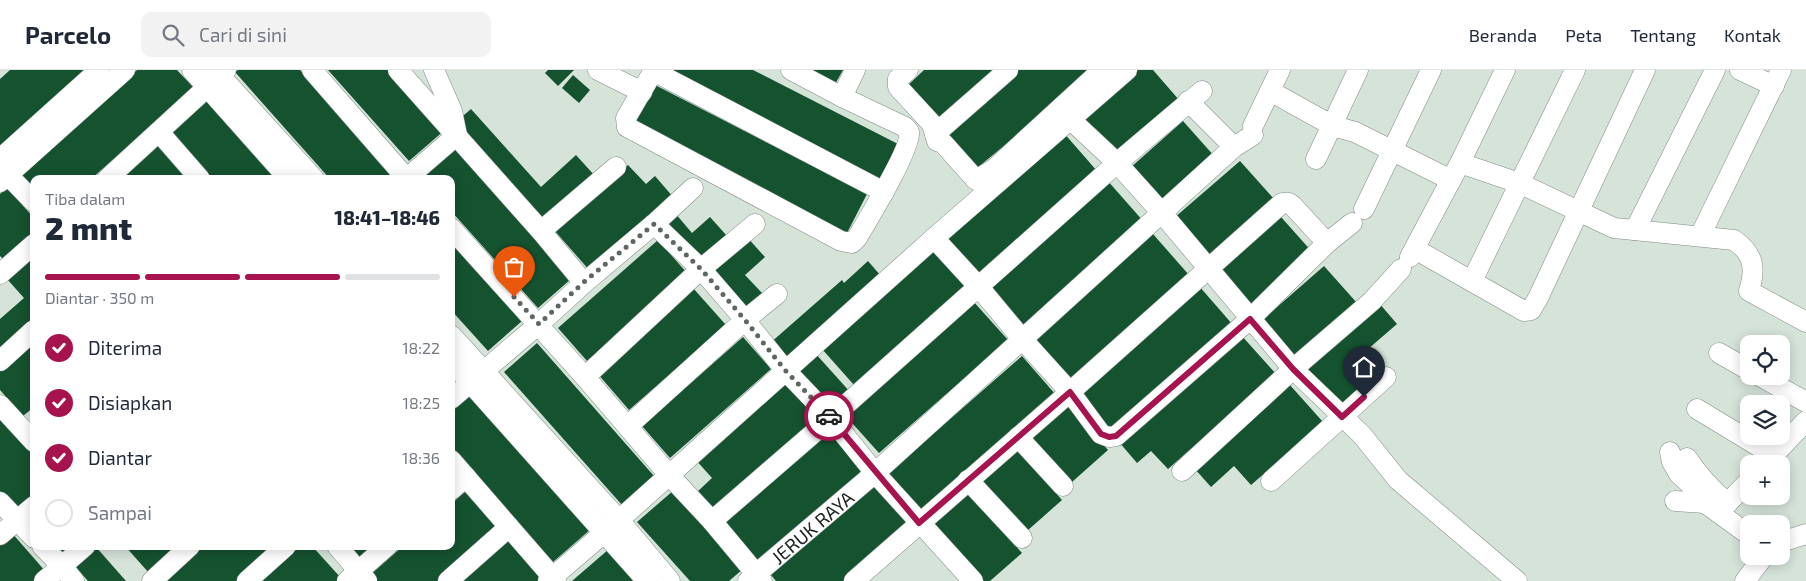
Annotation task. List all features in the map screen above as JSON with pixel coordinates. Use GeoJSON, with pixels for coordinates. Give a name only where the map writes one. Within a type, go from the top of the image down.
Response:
{"type":"FeatureCollection","features":[{"type":"Feature","properties":{"kind":"street"},"geometry":{"type":"LineString","coordinates":[[2,171],[99,70]]}},
{"type":"Feature","properties":{"kind":"street"},"geometry":{"type":"LineString","coordinates":[[2,171],[125,70]]}},
{"type":"Feature","properties":{"kind":"street"},"geometry":{"type":"LineString","coordinates":[[192,70],[217,76],[281,155],[308,175]]}},
{"type":"Feature","properties":{"kind":"street"},"geometry":{"type":"LineString","coordinates":[[312,70],[403,175]]}},
{"type":"Feature","properties":{"kind":"street"},"geometry":{"type":"LineString","coordinates":[[398,70],[584,282]]}},
{"type":"Feature","properties":{"kind":"street"},"geometry":{"type":"LineString","coordinates":[[434,70],[452,111],[457,135]]}},
{"type":"Feature","properties":{"kind":"street"},"geometry":{"type":"LineString","coordinates":[[598,70],[642,92]]}},
{"type":"Feature","properties":{"kind":"street"},"geometry":{"type":"LineString","coordinates":[[791,70],[842,97],[906,127],[909,132],[908,142],[884,192],[855,241],[846,242],[630,129],[626,125],[625,120],[654,71],[884,192]]}},
{"type":"Feature","properties":{"kind":"street"},"geometry":{"type":"LineString","coordinates":[[842,97],[855,70]]}},
{"type":"Feature","properties":{"kind":"street"},"geometry":{"type":"LineString","coordinates":[[908,70],[898,79],[898,87],[931,123],[937,142],[943,143],[976,180],[994,169],[1127,70]]}},
{"type":"Feature","properties":{"kind":"street"},"geometry":{"type":"LineString","coordinates":[[935,134],[1008,70]]}},
{"type":"Feature","properties":{"kind":"street"},"geometry":{"type":"LineString","coordinates":[[455,465],[552,580],[934,238],[1066,114],[1102,70]]}},
{"type":"Feature","properties":{"kind":"street"},"geometry":{"type":"LineString","coordinates":[[1280,70],[1270,91],[1333,126],[1355,132],[1392,151],[1456,171],[1519,183],[1614,228],[1734,240],[1746,248],[1752,262],[1752,282],[1749,291],[1806,322]]}},
{"type":"Feature","properties":{"kind":"street"},"geometry":{"type":"LineString","coordinates":[[1316,159],[1358,70]]}},
{"type":"Feature","properties":{"kind":"street"},"geometry":{"type":"LineString","coordinates":[[934,238],[1070,392],[1101,434],[1109,437],[1116,436],[1250,319],[1327,243],[1358,216],[1431,70]]}},
{"type":"Feature","properties":{"kind":"street"},"geometry":{"type":"LineString","coordinates":[[1182,470],[1293,369],[1372,301],[1408,258],[1456,171],[1505,70]]}},
{"type":"Feature","properties":{"kind":"street"},"geometry":{"type":"LineString","coordinates":[[1472,281],[1575,70]]}},
{"type":"Feature","properties":{"kind":"street"},"geometry":{"type":"LineString","coordinates":[[1408,258],[1472,281],[1524,311],[1531,310],[1645,70]]}},
{"type":"Feature","properties":{"kind":"street"},"geometry":{"type":"LineString","coordinates":[[1635,230],[1715,70]]}},
{"type":"Feature","properties":{"kind":"street"},"geometry":{"type":"LineString","coordinates":[[1700,236],[1778,78],[1740,70]]}},
{"type":"Feature","properties":{"kind":"street"},"geometry":{"type":"LineString","coordinates":[[111,175],[159,132],[217,76]]}},
{"type":"Feature","properties":{"kind":"street","name":"JERUK RAYA"},"geometry":{"type":"LineString","coordinates":[[755,579],[1023,340],[1253,130],[1270,91]]}},
{"type":"Feature","properties":{"kind":"street"},"geometry":{"type":"LineString","coordinates":[[712,521],[1195,96],[1234,147]]}},
{"type":"Feature","properties":{"kind":"street"},"geometry":{"type":"LineString","coordinates":[[1066,114],[1117,163],[1161,212],[1293,369],[1372,446],[1398,480],[1517,581]]}},
{"type":"Feature","properties":{"kind":"street"},"geometry":{"type":"LineString","coordinates":[[159,132],[197,175]]}},
{"type":"Feature","properties":{"kind":"street"},"geometry":{"type":"LineString","coordinates":[[411,175],[457,135]]}},
{"type":"Feature","properties":{"kind":"street"},"geometry":{"type":"LineString","coordinates":[[281,155],[288,175]]}},
{"type":"Feature","properties":{"kind":"street"},"geometry":{"type":"LineString","coordinates":[[541,231],[616,167]]}},
{"type":"Feature","properties":{"kind":"street"},"geometry":{"type":"LineString","coordinates":[[2,171],[30,198]]}},
{"type":"Feature","properties":{"kind":"street"},"geometry":{"type":"LineString","coordinates":[[455,396],[693,188]]}},
{"type":"Feature","properties":{"kind":"street"},"geometry":{"type":"LineString","coordinates":[[854,581],[1282,203],[1289,203],[1293,206],[1327,243]]}},
{"type":"Feature","properties":{"kind":"street"},"geometry":{"type":"LineString","coordinates":[[654,224],[701,269],[785,370],[831,418],[875,473],[973,581]]}},
{"type":"Feature","properties":{"kind":"street"},"geometry":{"type":"LineString","coordinates":[[585,376],[701,269],[755,224]]}},
{"type":"Feature","properties":{"kind":"street"},"geometry":{"type":"LineString","coordinates":[[455,232],[539,324],[669,475],[712,521],[755,579]]}},
{"type":"Feature","properties":{"kind":"street"},"geometry":{"type":"LineString","coordinates":[[0,274],[30,248]]}},
{"type":"Feature","properties":{"kind":"street"},"geometry":{"type":"LineString","coordinates":[[628,426],[745,320],[777,294]]}},
{"type":"Feature","properties":{"kind":"street"},"geometry":{"type":"LineString","coordinates":[[0,361],[30,334]]}},
{"type":"Feature","properties":{"kind":"street"},"geometry":{"type":"LineString","coordinates":[[455,341],[478,377],[612,526],[670,581]]}},
{"type":"Feature","properties":{"kind":"street"},"geometry":{"type":"LineString","coordinates":[[1719,353],[1740,365]]}},
{"type":"Feature","properties":{"kind":"street"},"geometry":{"type":"LineString","coordinates":[[455,363],[478,377]]}},
{"type":"Feature","properties":{"kind":"street"},"geometry":{"type":"LineString","coordinates":[[1271,481],[1386,378]]}},
{"type":"Feature","properties":{"kind":"street"},"geometry":{"type":"LineString","coordinates":[[1776,385],[1806,402]]}},
{"type":"Feature","properties":{"kind":"street"},"geometry":{"type":"LineString","coordinates":[[0,405],[30,429]]}},
{"type":"Feature","properties":{"kind":"street"},"geometry":{"type":"LineString","coordinates":[[1697,408],[1763,455]]}},
{"type":"Feature","properties":{"kind":"street"},"geometry":{"type":"LineString","coordinates":[[1773,455],[1806,420]]}},
{"type":"Feature","properties":{"kind":"street"},"geometry":{"type":"LineString","coordinates":[[1018,437],[1063,486]]}},
{"type":"Feature","properties":{"kind":"street"},"geometry":{"type":"LineString","coordinates":[[1678,455],[1708,486],[1717,507],[1740,528]]}},
{"type":"Feature","properties":{"kind":"street"},"geometry":{"type":"LineString","coordinates":[[455,487],[466,477]]}},
{"type":"Feature","properties":{"kind":"street"},"geometry":{"type":"LineString","coordinates":[[968,480],[1022,538]]}},
{"type":"Feature","properties":{"kind":"street"},"geometry":{"type":"LineString","coordinates":[[1675,501],[1717,507],[1740,488]]}},
{"type":"Feature","properties":{"kind":"street"},"geometry":{"type":"LineString","coordinates":[[0,502],[30,534]]}},
{"type":"Feature","properties":{"kind":"street"},"geometry":{"type":"LineString","coordinates":[[0,536],[30,510]]}},
{"type":"Feature","properties":{"kind":"street"},"geometry":{"type":"LineString","coordinates":[[612,526],[647,581]]}},
{"type":"Feature","properties":{"kind":"street"},"geometry":{"type":"LineString","coordinates":[[448,581],[509,527]]}},
{"type":"Feature","properties":{"kind":"street"},"geometry":{"type":"LineString","coordinates":[[1790,539],[1806,534]]}},
{"type":"Feature","properties":{"kind":"street"},"geometry":{"type":"LineString","coordinates":[[46,550],[68,574]]}},
{"type":"Feature","properties":{"kind":"street"},"geometry":{"type":"LineString","coordinates":[[44,581],[68,574],[83,550]]}},
{"type":"Feature","properties":{"kind":"street"},"geometry":{"type":"LineString","coordinates":[[152,581],[186,550]]}},
{"type":"Feature","properties":{"kind":"street"},"geometry":{"type":"LineString","coordinates":[[247,581],[282,550]]}},
{"type":"Feature","properties":{"kind":"street"},"geometry":{"type":"LineString","coordinates":[[340,550],[357,578],[383,550]]}},
{"type":"Feature","properties":{"kind":"street"},"geometry":{"type":"LineString","coordinates":[[1744,581],[1757,565]]}},
{"type":"Feature","properties":{"kind":"building"},"geometry":{"type":"Polygon","coordinates":[[[10,70],[87,70],[0,147],[0,79],[10,70]]]}},
{"type":"Feature","properties":{"kind":"building"},"geometry":{"type":"Polygon","coordinates":[[[137,70],[177,70],[194,88],[96,175],[30,175],[30,188],[18,175],[137,70]]]}},
{"type":"Feature","properties":{"kind":"building"},"geometry":{"type":"Polygon","coordinates":[[[238,70],[300,70],[393,175],[326,175],[235,72],[238,70]]]}},
{"type":"Feature","properties":{"kind":"building"},"geometry":{"type":"Polygon","coordinates":[[[328,70],[393,70],[446,129],[409,161],[328,70]]]}},
{"type":"Feature","properties":{"kind":"building"},"geometry":{"type":"Polygon","coordinates":[[[548,70],[574,70],[558,86],[545,73],[548,70]]]}},
{"type":"Feature","properties":{"kind":"building"},"geometry":{"type":"Polygon","coordinates":[[[661,70],[753,70],[898,144],[878,182],[661,70]]]}},
{"type":"Feature","properties":{"kind":"building"},"geometry":{"type":"Polygon","coordinates":[[[802,70],[843,70],[834,86],[802,70]]]}},
{"type":"Feature","properties":{"kind":"building"},"geometry":{"type":"Polygon","coordinates":[[[924,70],[1001,70],[942,126],[905,88],[924,70]]]}},
{"type":"Feature","properties":{"kind":"building"},"geometry":{"type":"Polygon","coordinates":[[[1017,70],[1096,70],[971,173],[939,135],[1017,70]]]}},
{"type":"Feature","properties":{"kind":"building"},"geometry":{"type":"Polygon","coordinates":[[[1135,70],[1153,70],[1180,101],[1115,158],[1080,118],[1135,70]]]}},
{"type":"Feature","properties":{"kind":"building"},"geometry":{"type":"Polygon","coordinates":[[[573,75],[590,90],[579,103],[562,88],[573,75]]]}},
{"type":"Feature","properties":{"kind":"building"},"geometry":{"type":"Polygon","coordinates":[[[655,85],[867,194],[846,235],[633,126],[655,85]]]}},
{"type":"Feature","properties":{"kind":"building"},"geometry":{"type":"Polygon","coordinates":[[[205,100],[271,175],[208,175],[170,131],[205,100]]]}},
{"type":"Feature","properties":{"kind":"building"},"geometry":{"type":"Polygon","coordinates":[[[471,109],[541,187],[576,155],[595,176],[545,220],[457,121],[471,109]]]}},
{"type":"Feature","properties":{"kind":"building"},"geometry":{"type":"Polygon","coordinates":[[[1183,121],[1215,157],[1161,203],[1130,168],[1183,121]]]}},
{"type":"Feature","properties":{"kind":"building"},"geometry":{"type":"Polygon","coordinates":[[[1063,132],[1097,171],[980,274],[945,236],[1063,132]]]}},
{"type":"Feature","properties":{"kind":"building"},"geometry":{"type":"Polygon","coordinates":[[[156,143],[184,175],[120,175],[156,143]]]}},
{"type":"Feature","properties":{"kind":"building"},"geometry":{"type":"Polygon","coordinates":[[[454,147],[571,279],[538,308],[455,215],[455,175],[422,175],[454,147]]]}},
{"type":"Feature","properties":{"kind":"building"},"geometry":{"type":"Polygon","coordinates":[[[1240,161],[1274,199],[1208,257],[1174,218],[1240,161]]]}},
{"type":"Feature","properties":{"kind":"building"},"geometry":{"type":"Polygon","coordinates":[[[628,165],[646,184],[655,176],[674,198],[590,271],[554,230],[628,165]]]}},
{"type":"Feature","properties":{"kind":"building"},"geometry":{"type":"Polygon","coordinates":[[[1107,180],[1144,222],[1023,328],[986,286],[1107,180]]]}},
{"type":"Feature","properties":{"kind":"building"},"geometry":{"type":"Polygon","coordinates":[[[7,188],[30,214],[30,235],[3,259],[0,256],[0,194],[7,188]]]}},
{"type":"Feature","properties":{"kind":"building"},"geometry":{"type":"Polygon","coordinates":[[[675,213],[692,233],[710,217],[727,236],[698,262],[663,223],[675,213]]]}},
{"type":"Feature","properties":{"kind":"building"},"geometry":{"type":"Polygon","coordinates":[[[1281,217],[1314,254],[1252,309],[1219,272],[1281,217]]]}},
{"type":"Feature","properties":{"kind":"building"},"geometry":{"type":"Polygon","coordinates":[[[1153,234],[1189,275],[1068,382],[1032,341],[1153,234]]]}},
{"type":"Feature","properties":{"kind":"building"},"geometry":{"type":"Polygon","coordinates":[[[746,236],[765,257],[745,275],[762,293],[744,309],[709,270],[746,236]]]}},
{"type":"Feature","properties":{"kind":"building"},"geometry":{"type":"Polygon","coordinates":[[[658,240],[687,273],[587,361],[558,328],[658,240]]]}},
{"type":"Feature","properties":{"kind":"building"},"geometry":{"type":"Polygon","coordinates":[[[455,246],[522,321],[488,351],[455,314],[455,246]]]}},
{"type":"Feature","properties":{"kind":"building"},"geometry":{"type":"Polygon","coordinates":[[[934,250],[966,286],[854,385],[822,349],[934,250]]]}},
{"type":"Feature","properties":{"kind":"building"},"geometry":{"type":"Polygon","coordinates":[[[30,259],[30,327],[0,353],[0,319],[24,298],[7,279],[30,259]]]}},
{"type":"Feature","properties":{"kind":"building"},"geometry":{"type":"Polygon","coordinates":[[[868,261],[881,276],[784,361],[769,344],[842,280],[844,283],[868,261]]]}},
{"type":"Feature","properties":{"kind":"building"},"geometry":{"type":"Polygon","coordinates":[[[1324,266],[1357,303],[1292,361],[1259,323],[1324,266]]]}},
{"type":"Feature","properties":{"kind":"building"},"geometry":{"type":"Polygon","coordinates":[[[1199,286],[1233,325],[1112,432],[1077,393],[1199,286]]]}},
{"type":"Feature","properties":{"kind":"building"},"geometry":{"type":"Polygon","coordinates":[[[693,288],[726,325],[629,410],[597,373],[693,288]]]}},
{"type":"Feature","properties":{"kind":"building"},"geometry":{"type":"Polygon","coordinates":[[[973,301],[1008,340],[879,453],[844,414],[973,301]]]}},
{"type":"Feature","properties":{"kind":"building"},"geometry":{"type":"Polygon","coordinates":[[[1379,303],[1397,324],[1360,356],[1376,374],[1338,407],[1304,369],[1379,303]]]}},
{"type":"Feature","properties":{"kind":"building"},"geometry":{"type":"Polygon","coordinates":[[[1241,335],[1276,374],[1168,469],[1151,451],[1137,463],[1119,442],[1241,335]]]}},
{"type":"Feature","properties":{"kind":"building"},"geometry":{"type":"Polygon","coordinates":[[[743,337],[771,369],[670,458],[642,426],[743,337]]]}},
{"type":"Feature","properties":{"kind":"building"},"geometry":{"type":"Polygon","coordinates":[[[30,341],[30,410],[23,416],[0,390],[0,367],[30,341]]]}},
{"type":"Feature","properties":{"kind":"building"},"geometry":{"type":"Polygon","coordinates":[[[537,343],[654,476],[622,505],[504,372],[537,343]]]}},
{"type":"Feature","properties":{"kind":"building"},"geometry":{"type":"Polygon","coordinates":[[[815,353],[851,393],[830,412],[794,371],[815,353]]]}},
{"type":"Feature","properties":{"kind":"building"},"geometry":{"type":"Polygon","coordinates":[[[1022,356],[1056,395],[918,516],[884,477],[1022,356]]]}},
{"type":"Feature","properties":{"kind":"building"},"geometry":{"type":"Polygon","coordinates":[[[785,380],[818,418],[713,511],[696,493],[712,478],[695,459],[785,380]]]}},
{"type":"Feature","properties":{"kind":"building"},"geometry":{"type":"Polygon","coordinates":[[[1289,384],[1323,422],[1251,485],[1234,466],[1211,487],[1194,468],[1289,384]]]}},
{"type":"Feature","properties":{"kind":"building"},"geometry":{"type":"Polygon","coordinates":[[[471,394],[591,529],[553,562],[455,452],[455,408],[471,394]]]}},
{"type":"Feature","properties":{"kind":"building"},"geometry":{"type":"Polygon","coordinates":[[[1066,403],[1108,450],[1072,482],[1030,435],[1066,403]]]}},
{"type":"Feature","properties":{"kind":"building"},"geometry":{"type":"Polygon","coordinates":[[[0,418],[30,452],[30,502],[19,512],[0,491],[0,418]]]}},
{"type":"Feature","properties":{"kind":"building"},"geometry":{"type":"Polygon","coordinates":[[[832,428],[868,468],[757,566],[722,525],[832,428]]]}},
{"type":"Feature","properties":{"kind":"building"},"geometry":{"type":"Polygon","coordinates":[[[1018,450],[1062,500],[1027,531],[983,481],[1018,450]]]}},
{"type":"Feature","properties":{"kind":"building"},"geometry":{"type":"Polygon","coordinates":[[[876,483],[911,522],[843,581],[776,581],[771,575],[876,483]]]}},
{"type":"Feature","properties":{"kind":"building"},"geometry":{"type":"Polygon","coordinates":[[[674,490],[743,569],[729,581],[690,581],[637,522],[674,490]]]}},
{"type":"Feature","properties":{"kind":"building"},"geometry":{"type":"Polygon","coordinates":[[[967,491],[1022,553],[990,581],[984,581],[932,522],[967,491]]]}},
{"type":"Feature","properties":{"kind":"building"},"geometry":{"type":"Polygon","coordinates":[[[465,492],[498,529],[439,581],[374,581],[369,576],[398,550],[455,550],[455,501],[465,492]]]}},
{"type":"Feature","properties":{"kind":"building"},"geometry":{"type":"Polygon","coordinates":[[[12,533],[46,572],[37,581],[0,581],[0,544],[12,533]]]}},
{"type":"Feature","properties":{"kind":"building"},"geometry":{"type":"Polygon","coordinates":[[[509,538],[545,578],[542,581],[460,581],[509,538]]]}},
{"type":"Feature","properties":{"kind":"building"},"geometry":{"type":"Polygon","coordinates":[[[609,549],[638,581],[572,581],[609,549]]]}},
{"type":"Feature","properties":{"kind":"building"},"geometry":{"type":"Polygon","coordinates":[[[58,550],[74,550],[65,558],[58,550]]]}},
{"type":"Feature","properties":{"kind":"building"},"geometry":{"type":"Polygon","coordinates":[[[93,550],[99,550],[126,581],[88,581],[75,566],[93,550]]]}},
{"type":"Feature","properties":{"kind":"building"},"geometry":{"type":"Polygon","coordinates":[[[129,550],[175,550],[149,573],[129,550]]]}},
{"type":"Feature","properties":{"kind":"building"},"geometry":{"type":"Polygon","coordinates":[[[197,550],[271,550],[236,581],[162,581],[197,550]]]}},
{"type":"Feature","properties":{"kind":"building"},"geometry":{"type":"Polygon","coordinates":[[[296,550],[316,550],[341,578],[337,581],[261,581],[296,550]]]}},
{"type":"Feature","properties":{"kind":"building"},"geometry":{"type":"Polygon","coordinates":[[[346,550],[374,550],[358,564],[346,550]]]}},
{"type":"Feature","properties":{"kind":"way so far"},"geometry":{"type":"LineString","coordinates":[[514,297],[539,324],[584,282],[654,224],[701,269],[785,370],[829,416]]}},
{"type":"Feature","properties":{"kind":"route"},"geometry":{"type":"LineString","coordinates":[[829,416],[919,523],[1070,392],[1101,434],[1114,437],[1250,319],[1293,369],[1342,417],[1364,397]]}}]}
